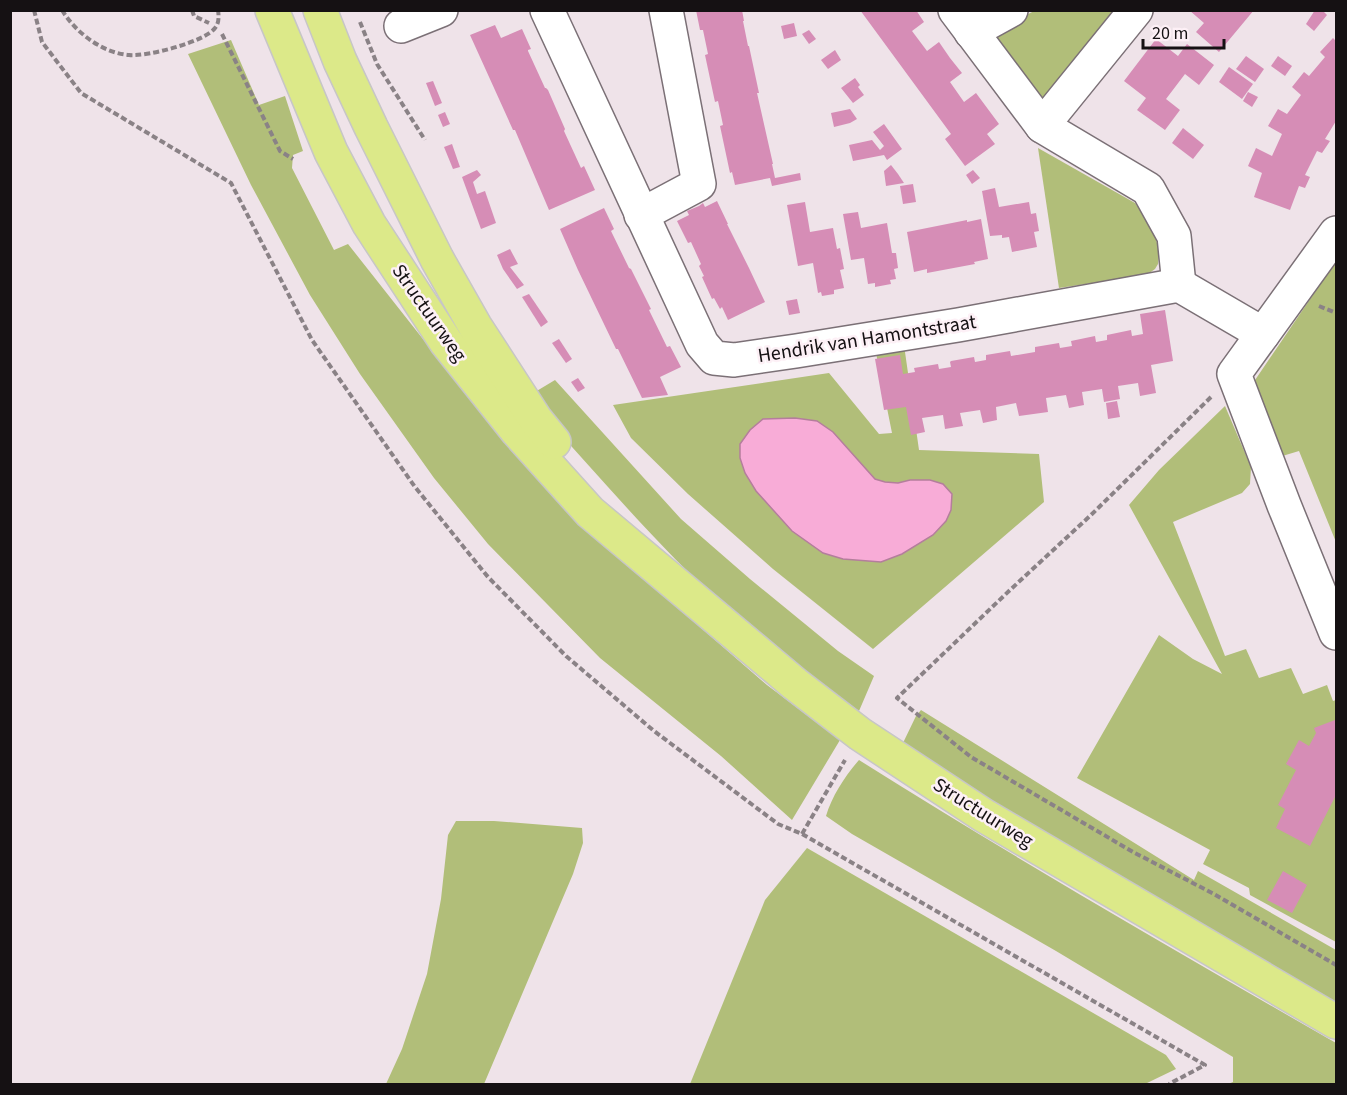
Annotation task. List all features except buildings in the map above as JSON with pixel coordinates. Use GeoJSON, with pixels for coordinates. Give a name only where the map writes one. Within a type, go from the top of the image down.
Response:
{"type":"FeatureCollection","features":[{"type":"Feature","properties":{"kind":"main road","name":"Structuurweg"},"geometry":{"type":"LineString","coordinates":[[272,10],[331,152],[369,224],[446,342],[517,431],[590,512],[795,684],[860,734],[983,815],[1336,1022]]}},
{"type":"Feature","properties":{"kind":"main road","name":"Structuurweg"},"geometry":{"type":"LineString","coordinates":[[320,10],[340,61],[387,160],[437,259],[475,326],[536,420],[656,566]]}},
{"type":"Feature","properties":{"kind":"street"},"geometry":{"type":"LineString","coordinates":[[401,26],[441,10]]}},
{"type":"Feature","properties":{"kind":"street","name":"Hendrik van Hamontstraat"},"geometry":{"type":"LineString","coordinates":[[547,10],[702,344],[714,358],[734,360],[808,350],[1179,285]]}},
{"type":"Feature","properties":{"kind":"street"},"geometry":{"type":"LineString","coordinates":[[641,215],[699,184],[666,10]]}},
{"type":"Feature","properties":{"kind":"street"},"geometry":{"type":"LineString","coordinates":[[1011,10],[963,21],[1042,126],[1148,189],[1174,236],[1179,285],[1263,334]]}},
{"type":"Feature","properties":{"kind":"street"},"geometry":{"type":"LineString","coordinates":[[1042,126],[1136,10]]}},
{"type":"Feature","properties":{"kind":"street"},"geometry":{"type":"LineString","coordinates":[[1336,233],[1234,374],[1336,633]]}},
{"type":"Feature","properties":{"kind":"path"},"geometry":{"type":"LineString","coordinates":[[34,10],[42,42],[81,93],[231,183],[312,340],[415,487],[488,577],[566,656],[654,731],[778,824],[802,834],[1205,1065],[1169,1084]]}},
{"type":"Feature","properties":{"kind":"path"},"geometry":{"type":"LineString","coordinates":[[62,10],[68,21],[96,43],[116,53],[128,55],[151,54],[207,35],[218,23],[218,10]]}},
{"type":"Feature","properties":{"kind":"path"},"geometry":{"type":"LineString","coordinates":[[192,10],[194,16],[209,23]]}},
{"type":"Feature","properties":{"kind":"path"},"geometry":{"type":"LineString","coordinates":[[360,22],[377,64],[425,140]]}},
{"type":"Feature","properties":{"kind":"path"},"geometry":{"type":"LineString","coordinates":[[222,34],[280,151],[293,159]]}},
{"type":"Feature","properties":{"kind":"path"},"geometry":{"type":"LineString","coordinates":[[1234,374],[1091,515],[897,698],[971,757],[1133,852],[1214,894],[1336,965]]}},
{"type":"Feature","properties":{"kind":"path"},"geometry":{"type":"LineString","coordinates":[[802,834],[860,734]]}},
{"type":"Feature","properties":{"kind":"green space"},"geometry":{"type":"Polygon","coordinates":[[[1034,11],[1115,11],[1049,97],[1039,98],[996,42],[998,30],[1034,11]]]}},
{"type":"Feature","properties":{"kind":"green space"},"geometry":{"type":"Polygon","coordinates":[[[231,40],[259,105],[285,96],[303,151],[293,155],[292,168],[334,250],[348,244],[445,367],[528,459],[685,614],[767,685],[840,740],[792,820],[721,756],[600,658],[488,544],[434,478],[360,374],[310,295],[251,185],[188,54],[231,40]]]}},
{"type":"Feature","properties":{"kind":"green space"},"geometry":{"type":"Polygon","coordinates":[[[1038,148],[1135,203],[1155,232],[1159,255],[1155,269],[1139,276],[1059,288],[1038,148]]]}},
{"type":"Feature","properties":{"kind":"green space"},"geometry":{"type":"Polygon","coordinates":[[[1336,261],[1336,542],[1299,451],[1279,457],[1251,386],[1336,261]]]}},
{"type":"Feature","properties":{"kind":"green space"},"geometry":{"type":"Polygon","coordinates":[[[903,338],[919,450],[1039,454],[1044,502],[873,649],[773,569],[688,494],[631,438],[613,405],[829,373],[879,434],[892,433],[874,343],[903,338]],[[795,418],[763,419],[745,473],[756,491],[792,531],[910,480],[898,483],[875,479],[833,432],[817,421],[795,418]]]}},
{"type":"Feature","properties":{"kind":"green space"},"geometry":{"type":"Polygon","coordinates":[[[555,380],[681,519],[838,651],[874,676],[859,711],[742,622],[702,586],[633,515],[545,417],[530,395],[555,380]]]}},
{"type":"Feature","properties":{"kind":"green space"},"geometry":{"type":"Polygon","coordinates":[[[1225,406],[1251,467],[1250,484],[1242,493],[1173,522],[1225,656],[1246,649],[1259,678],[1291,668],[1303,694],[1327,685],[1333,701],[1336,700],[1336,942],[1250,895],[1249,888],[1203,864],[1210,850],[1077,778],[1159,635],[1193,659],[1222,674],[1129,505],[1159,470],[1225,406]]]}},
{"type":"Feature","properties":{"kind":"green space"},"geometry":{"type":"Polygon","coordinates":[[[921,710],[1194,880],[1198,871],[1336,950],[1336,1002],[1182,915],[994,804],[902,745],[921,710]]]}},
{"type":"Feature","properties":{"kind":"green space"},"geometry":{"type":"Polygon","coordinates":[[[859,760],[1037,869],[1336,1043],[1336,1084],[1228,1084],[1233,1082],[1233,1057],[1056,951],[852,834],[826,816],[840,786],[859,760]]]}},
{"type":"Feature","properties":{"kind":"green space"},"geometry":{"type":"Polygon","coordinates":[[[456,821],[494,821],[582,828],[583,843],[573,874],[484,1084],[386,1084],[402,1049],[427,974],[441,899],[448,835],[456,821]]]}},
{"type":"Feature","properties":{"kind":"green space"},"geometry":{"type":"Polygon","coordinates":[[[807,848],[1166,1055],[1176,1069],[1145,1084],[690,1084],[765,900],[807,848]]]}},
{"type":"Feature","properties":{"kind":"shaded area"},"geometry":{"type":"Polygon","coordinates":[[[795,418],[817,421],[833,432],[875,479],[898,483],[910,480],[930,480],[943,484],[952,494],[951,510],[946,521],[933,535],[902,554],[881,562],[843,559],[823,553],[792,531],[756,491],[745,473],[740,458],[740,444],[750,430],[763,419],[795,418]]]}}]}
